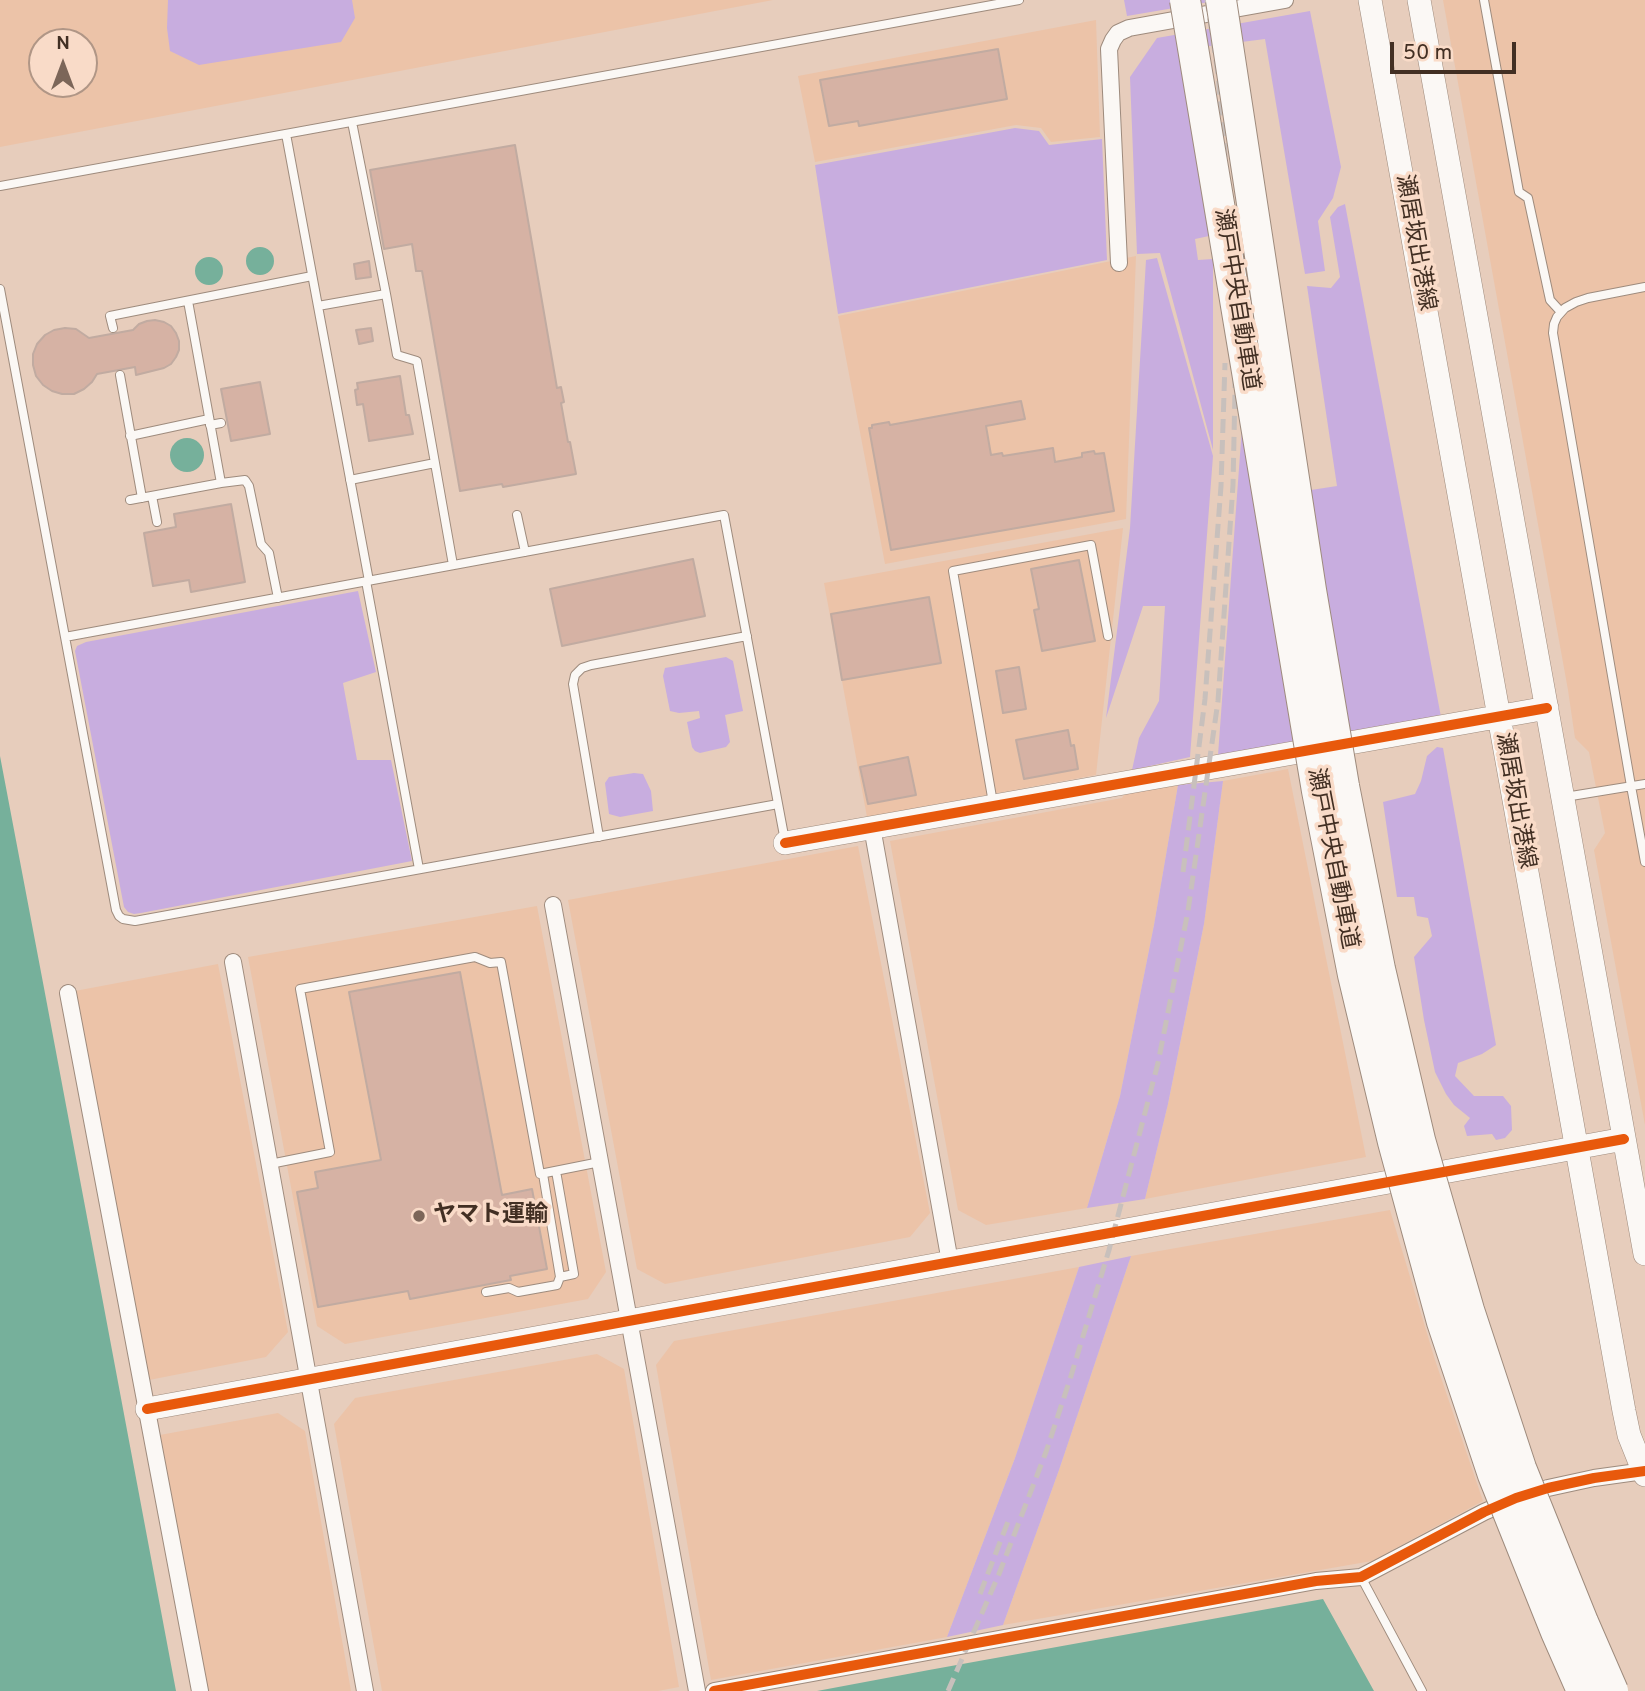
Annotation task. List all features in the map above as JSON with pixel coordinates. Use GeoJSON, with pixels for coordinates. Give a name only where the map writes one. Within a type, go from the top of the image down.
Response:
{"type":"FeatureCollection","features":[{"type":"Feature","properties":{"kind":"highway","name":"瀬戸中央自動車道"},"geometry":{"type":"LineString","coordinates":[[1185,0],[1317,792],[1353,975],[1393,1142],[1442,1322],[1493,1475],[1582,1691]]}},
{"type":"Feature","properties":{"kind":"highway","name":"瀬戸中央自動車道"},"geometry":{"type":"LineString","coordinates":[[1221,0],[1311,590],[1344,786],[1414,1114],[1469,1310],[1521,1468],[1613,1691]]}},
{"type":"Feature","properties":{"kind":"main road","name":"瀬居坂出港線"},"geometry":{"type":"LineString","coordinates":[[1370,0],[1624,1411],[1629,1434],[1644,1472]]}},
{"type":"Feature","properties":{"kind":"main road","name":"瀬居坂出港線"},"geometry":{"type":"LineString","coordinates":[[1419,0],[1645,1254]]}},
{"type":"Feature","properties":{"kind":"main road"},"geometry":{"type":"LineString","coordinates":[[785,843],[1547,708]]}},
{"type":"Feature","properties":{"kind":"main road"},"geometry":{"type":"LineString","coordinates":[[147,1409],[1624,1139]]}},
{"type":"Feature","properties":{"kind":"street"},"geometry":{"type":"LineString","coordinates":[[1119,263],[1109,49],[1113,40],[1118,33],[1129,28],[1285,0]]}},
{"type":"Feature","properties":{"kind":"street"},"geometry":{"type":"LineString","coordinates":[[872,827],[950,1262]]}},
{"type":"Feature","properties":{"kind":"street"},"geometry":{"type":"LineString","coordinates":[[553,905],[696,1691]]}},
{"type":"Feature","properties":{"kind":"street"},"geometry":{"type":"LineString","coordinates":[[233,962],[365,1691]]}},
{"type":"Feature","properties":{"kind":"street"},"geometry":{"type":"LineString","coordinates":[[68,993],[200,1691]]}},
{"type":"Feature","properties":{"kind":"street"},"geometry":{"type":"LineString","coordinates":[[714,1691],[1316,1581],[1361,1577],[1516,1498],[1594,1478],[1644,1472]]}},
{"type":"Feature","properties":{"kind":"lane"},"geometry":{"type":"LineString","coordinates":[[0,186],[1019,0]]}},
{"type":"Feature","properties":{"kind":"lane"},"geometry":{"type":"LineString","coordinates":[[1484,0],[1519,192],[1528,198],[1550,300],[1561,313]]}},
{"type":"Feature","properties":{"kind":"lane"},"geometry":{"type":"LineString","coordinates":[[352,122],[397,355],[417,361],[453,565]]}},
{"type":"Feature","properties":{"kind":"lane"},"geometry":{"type":"LineString","coordinates":[[286,134],[419,869]]}},
{"type":"Feature","properties":{"kind":"lane"},"geometry":{"type":"LineString","coordinates":[[113,328],[110,316],[312,276]]}},
{"type":"Feature","properties":{"kind":"lane"},"geometry":{"type":"LineString","coordinates":[[1645,288],[1576,302],[1561,313],[1554,324],[1553,341],[1645,862]]}},
{"type":"Feature","properties":{"kind":"lane"},"geometry":{"type":"LineString","coordinates":[[0,289],[119,916],[135,921],[778,804]]}},
{"type":"Feature","properties":{"kind":"lane"},"geometry":{"type":"LineString","coordinates":[[318,306],[386,294]]}},
{"type":"Feature","properties":{"kind":"lane"},"geometry":{"type":"LineString","coordinates":[[188,301],[221,483]]}},
{"type":"Feature","properties":{"kind":"lane"},"geometry":{"type":"LineString","coordinates":[[120,374],[142,498]]}},
{"type":"Feature","properties":{"kind":"lane"},"geometry":{"type":"LineString","coordinates":[[130,436],[210,422],[221,423]]}},
{"type":"Feature","properties":{"kind":"lane"},"geometry":{"type":"LineString","coordinates":[[350,480],[435,463]]}},
{"type":"Feature","properties":{"kind":"lane"},"geometry":{"type":"LineString","coordinates":[[130,500],[245,480],[249,486],[261,544],[269,554],[278,598]]}},
{"type":"Feature","properties":{"kind":"lane"},"geometry":{"type":"LineString","coordinates":[[152,496],[157,522]]}},
{"type":"Feature","properties":{"kind":"lane"},"geometry":{"type":"LineString","coordinates":[[517,515],[525,552]]}},
{"type":"Feature","properties":{"kind":"lane"},"geometry":{"type":"LineString","coordinates":[[65,637],[724,515],[785,843]]}},
{"type":"Feature","properties":{"kind":"lane"},"geometry":{"type":"LineString","coordinates":[[993,806],[953,571],[1091,545],[1108,636]]}},
{"type":"Feature","properties":{"kind":"lane"},"geometry":{"type":"LineString","coordinates":[[599,837],[573,684],[575,675],[582,668],[591,665],[747,636]]}},
{"type":"Feature","properties":{"kind":"lane"},"geometry":{"type":"LineString","coordinates":[[1564,797],[1645,784]]}},
{"type":"Feature","properties":{"kind":"lane"},"geometry":{"type":"LineString","coordinates":[[270,1164],[330,1152],[300,989],[475,957],[490,963],[501,962],[561,1277],[557,1285],[518,1292],[509,1288],[486,1292]]}},
{"type":"Feature","properties":{"kind":"lane"},"geometry":{"type":"LineString","coordinates":[[543,1174],[600,1162]]}},
{"type":"Feature","properties":{"kind":"lane"},"geometry":{"type":"LineString","coordinates":[[556,1171],[574,1274],[561,1277]]}},
{"type":"Feature","properties":{"kind":"lane"},"geometry":{"type":"LineString","coordinates":[[1361,1577],[1422,1691]]}},
{"type":"Feature","properties":{"kind":"shaded area"},"geometry":{"type":"Polygon","coordinates":[[[0,0],[773,0],[0,147],[0,0]]]}},
{"type":"Feature","properties":{"kind":"shaded area"},"geometry":{"type":"Polygon","coordinates":[[[168,0],[352,0],[355,18],[341,42],[199,65],[170,51],[168,0]]]}},
{"type":"Feature","properties":{"kind":"shaded area"},"geometry":{"type":"Polygon","coordinates":[[[1124,0],[1221,0],[1127,16],[1124,0]]]}},
{"type":"Feature","properties":{"kind":"shaded area"},"geometry":{"type":"Polygon","coordinates":[[[1443,0],[1645,0],[1645,1125],[1594,850],[1605,833],[1589,752],[1575,738],[1443,0]]]}},
{"type":"Feature","properties":{"kind":"shaded area"},"geometry":{"type":"Polygon","coordinates":[[[1310,11],[1341,167],[1333,198],[1318,221],[1325,271],[1305,274],[1265,39],[1179,50],[1209,236],[1195,239],[1198,260],[1213,259],[1213,450],[1160,253],[1137,254],[1130,77],[1157,38],[1310,11]]]}},
{"type":"Feature","properties":{"kind":"shaded area"},"geometry":{"type":"Polygon","coordinates":[[[1096,20],[1100,137],[1051,142],[1041,128],[1016,125],[815,162],[798,76],[1096,20]]]}},
{"type":"Feature","properties":{"kind":"shaded area"},"geometry":{"type":"Polygon","coordinates":[[[1015,128],[1039,131],[1049,145],[1102,139],[1107,260],[838,314],[815,165],[1015,128]]]}},
{"type":"Feature","properties":{"kind":"shaded area"},"geometry":{"type":"Polygon","coordinates":[[[1345,204],[1441,717],[1218,755],[1244,400],[1259,498],[1337,486],[1307,286],[1331,288],[1340,277],[1330,217],[1338,207],[1345,204]]]}},
{"type":"Feature","properties":{"kind":"shaded area"},"geometry":{"type":"Polygon","coordinates":[[[260,247],[270,251],[274,261],[270,271],[260,275],[250,271],[246,261],[250,251],[260,247]]]}},
{"type":"Feature","properties":{"kind":"shaded area"},"geometry":{"type":"Polygon","coordinates":[[[1136,256],[1126,519],[885,564],[838,316],[1136,256]]]}},
{"type":"Feature","properties":{"kind":"shaded area"},"geometry":{"type":"Polygon","coordinates":[[[209,257],[219,261],[223,271],[219,281],[209,285],[199,281],[195,271],[199,261],[209,257]]]}},
{"type":"Feature","properties":{"kind":"shaded area"},"geometry":{"type":"Polygon","coordinates":[[[1157,258],[1213,456],[1190,757],[1132,770],[1139,738],[1159,701],[1165,606],[1143,606],[1106,718],[1130,528],[1146,260],[1157,258]]]}},
{"type":"Feature","properties":{"kind":"shaded area"},"geometry":{"type":"Polygon","coordinates":[[[187,438],[199,443],[204,455],[199,467],[187,472],[175,467],[170,455],[175,443],[187,438]]]}},
{"type":"Feature","properties":{"kind":"shaded area"},"geometry":{"type":"Polygon","coordinates":[[[1123,528],[1096,775],[867,817],[824,583],[1123,528]]]}},
{"type":"Feature","properties":{"kind":"shaded area"},"geometry":{"type":"Polygon","coordinates":[[[358,591],[376,672],[343,683],[357,760],[391,760],[412,861],[141,913],[128,912],[124,907],[75,651],[77,646],[86,642],[358,591]]]}},
{"type":"Feature","properties":{"kind":"shaded area"},"geometry":{"type":"Polygon","coordinates":[[[726,657],[733,661],[743,711],[725,715],[730,742],[726,747],[700,753],[692,747],[687,722],[700,718],[699,711],[670,711],[663,676],[665,668],[726,657]]]}},
{"type":"Feature","properties":{"kind":"shaded area"},"geometry":{"type":"Polygon","coordinates":[[[1437,747],[1443,748],[1496,1045],[1482,1054],[1458,1063],[1455,1076],[1474,1096],[1503,1096],[1511,1106],[1512,1130],[1505,1138],[1496,1140],[1492,1134],[1467,1136],[1464,1126],[1470,1118],[1454,1105],[1435,1072],[1414,957],[1432,936],[1428,918],[1417,916],[1414,897],[1397,897],[1383,802],[1415,794],[1427,756],[1437,747]]]}},
{"type":"Feature","properties":{"kind":"shaded area"},"geometry":{"type":"Polygon","coordinates":[[[0,756],[44,988],[176,1691],[0,1691],[0,756]]]}},
{"type":"Feature","properties":{"kind":"shaded area"},"geometry":{"type":"Polygon","coordinates":[[[1288,769],[1366,1157],[1145,1199],[1168,1104],[1204,924],[1223,781],[1288,769]]]}},
{"type":"Feature","properties":{"kind":"shaded area"},"geometry":{"type":"Polygon","coordinates":[[[643,774],[651,791],[653,811],[620,817],[609,814],[605,783],[609,777],[643,774]]]}},
{"type":"Feature","properties":{"kind":"shaded area"},"geometry":{"type":"Polygon","coordinates":[[[1223,781],[1204,924],[1168,1104],[1145,1199],[1087,1208],[1120,1096],[1178,785],[1223,781]]]}},
{"type":"Feature","properties":{"kind":"shaded area"},"geometry":{"type":"Polygon","coordinates":[[[1178,785],[1120,1096],[1087,1208],[986,1225],[958,1210],[890,841],[1122,798],[1125,793],[1178,785]]]}},
{"type":"Feature","properties":{"kind":"shaded area"},"geometry":{"type":"Polygon","coordinates":[[[858,846],[930,1213],[910,1237],[665,1284],[637,1269],[568,900],[858,846]]]}},
{"type":"Feature","properties":{"kind":"shaded area"},"geometry":{"type":"Polygon","coordinates":[[[537,906],[606,1272],[588,1299],[345,1344],[317,1326],[248,957],[537,906]]]}},
{"type":"Feature","properties":{"kind":"shaded area"},"geometry":{"type":"Polygon","coordinates":[[[218,964],[288,1332],[266,1357],[149,1380],[75,991],[218,964]]]}},
{"type":"Feature","properties":{"kind":"shaded area"},"geometry":{"type":"Polygon","coordinates":[[[1390,1210],[1435,1360],[1483,1501],[1372,1561],[1003,1625],[1059,1470],[1131,1256],[1390,1210]]]}},
{"type":"Feature","properties":{"kind":"shaded area"},"geometry":{"type":"Polygon","coordinates":[[[1131,1256],[1059,1470],[1003,1625],[947,1637],[1015,1458],[1079,1267],[1131,1256]]]}},
{"type":"Feature","properties":{"kind":"shaded area"},"geometry":{"type":"Polygon","coordinates":[[[1079,1267],[1015,1458],[947,1637],[711,1680],[656,1365],[674,1341],[1079,1267]]]}},
{"type":"Feature","properties":{"kind":"shaded area"},"geometry":{"type":"Polygon","coordinates":[[[597,1354],[624,1369],[679,1687],[658,1691],[382,1691],[334,1424],[355,1398],[597,1354]]]}},
{"type":"Feature","properties":{"kind":"shaded area"},"geometry":{"type":"Polygon","coordinates":[[[278,1413],[305,1431],[351,1691],[207,1691],[160,1435],[278,1413]]]}},
{"type":"Feature","properties":{"kind":"shaded area"},"geometry":{"type":"Polygon","coordinates":[[[1323,1599],[1374,1691],[817,1691],[929,1670],[1323,1599]]]}},
{"type":"Feature","properties":{"kind":"building"},"geometry":{"type":"Polygon","coordinates":[[[998,49],[1007,99],[859,126],[858,121],[829,126],[820,80],[998,49]]]}},
{"type":"Feature","properties":{"kind":"building"},"geometry":{"type":"Polygon","coordinates":[[[515,145],[557,388],[561,387],[564,402],[561,403],[576,474],[503,487],[502,484],[460,491],[422,271],[416,271],[412,244],[384,249],[370,170],[515,145]]]}},
{"type":"Feature","properties":{"kind":"building"},"geometry":{"type":"Polygon","coordinates":[[[369,261],[371,277],[356,279],[354,264],[369,261]]]}},
{"type":"Feature","properties":{"kind":"building"},"geometry":{"type":"Polygon","coordinates":[[[155,320],[171,326],[179,341],[176,357],[164,368],[136,375],[135,367],[97,374],[84,389],[74,394],[52,391],[36,376],[33,354],[37,344],[54,330],[76,329],[89,338],[133,330],[139,324],[155,320]]]}},
{"type":"Feature","properties":{"kind":"building"},"geometry":{"type":"Polygon","coordinates":[[[371,328],[373,341],[359,344],[356,330],[371,328]]]}},
{"type":"Feature","properties":{"kind":"building"},"geometry":{"type":"Polygon","coordinates":[[[400,376],[406,415],[409,415],[413,434],[369,441],[363,404],[357,405],[357,383],[400,376]]]}},
{"type":"Feature","properties":{"kind":"building"},"geometry":{"type":"Polygon","coordinates":[[[260,382],[270,434],[231,441],[221,389],[260,382]]]}},
{"type":"Feature","properties":{"kind":"building"},"geometry":{"type":"Polygon","coordinates":[[[1021,401],[1025,419],[986,426],[991,455],[1002,453],[1003,456],[1053,448],[1055,462],[1082,457],[1082,453],[1104,453],[1114,511],[891,550],[869,428],[872,428],[872,425],[889,422],[890,425],[1021,401]]]}},
{"type":"Feature","properties":{"kind":"building"},"geometry":{"type":"Polygon","coordinates":[[[231,504],[245,582],[191,592],[189,580],[153,586],[144,533],[176,527],[174,514],[231,504]]]}},
{"type":"Feature","properties":{"kind":"building"},"geometry":{"type":"Polygon","coordinates":[[[693,559],[705,616],[562,646],[550,589],[693,559]]]}},
{"type":"Feature","properties":{"kind":"building"},"geometry":{"type":"Polygon","coordinates":[[[1079,560],[1095,641],[1042,651],[1034,610],[1039,609],[1031,569],[1079,560]]]}},
{"type":"Feature","properties":{"kind":"building"},"geometry":{"type":"Polygon","coordinates":[[[929,597],[941,663],[842,680],[831,614],[929,597]]]}},
{"type":"Feature","properties":{"kind":"building"},"geometry":{"type":"Polygon","coordinates":[[[1019,667],[1026,709],[1003,713],[996,671],[1019,667]]]}},
{"type":"Feature","properties":{"kind":"building"},"geometry":{"type":"Polygon","coordinates":[[[1068,730],[1078,769],[1024,779],[1016,740],[1068,730]]]}},
{"type":"Feature","properties":{"kind":"building"},"geometry":{"type":"Polygon","coordinates":[[[908,757],[916,795],[868,804],[860,767],[908,757]]]}},
{"type":"Feature","properties":{"kind":"building"},"geometry":{"type":"Polygon","coordinates":[[[460,972],[502,1195],[532,1189],[547,1269],[510,1276],[511,1280],[410,1299],[408,1291],[318,1307],[297,1192],[318,1188],[315,1172],[381,1160],[349,992],[460,972]]]}},
{"type":"Feature","properties":{"kind":"railway"},"geometry":{"type":"LineString","coordinates":[[948,1691],[999,1574],[1046,1452],[1071,1376],[1109,1250],[1158,1063],[1188,911],[1218,701],[1233,485],[1235,390],[1234,291],[1226,166],[1218,74],[1207,0]]}},
{"type":"Feature","properties":{"kind":"railway"},"geometry":{"type":"LineString","coordinates":[[1183,872],[1205,699],[1221,486],[1225,363]]}},
{"type":"Feature","properties":{"kind":"railway"},"geometry":{"type":"LineString","coordinates":[[980,1594],[1009,1519]]}},
{"type":"Feature","properties":{"kind":"cycle path"},"geometry":{"type":"LineString","coordinates":[[785,843],[1547,708]]}},
{"type":"Feature","properties":{"kind":"cycle path"},"geometry":{"type":"LineString","coordinates":[[147,1409],[1624,1139]]}},
{"type":"Feature","properties":{"kind":"cycle path"},"geometry":{"type":"LineString","coordinates":[[714,1691],[1316,1581],[1361,1577],[1516,1498],[1594,1478],[1645,1471]]}},
{"type":"Feature","properties":{"kind":"place","name":"ヤマト運輸"},"geometry":{"type":"Point","coordinates":[419,1216]}}]}
